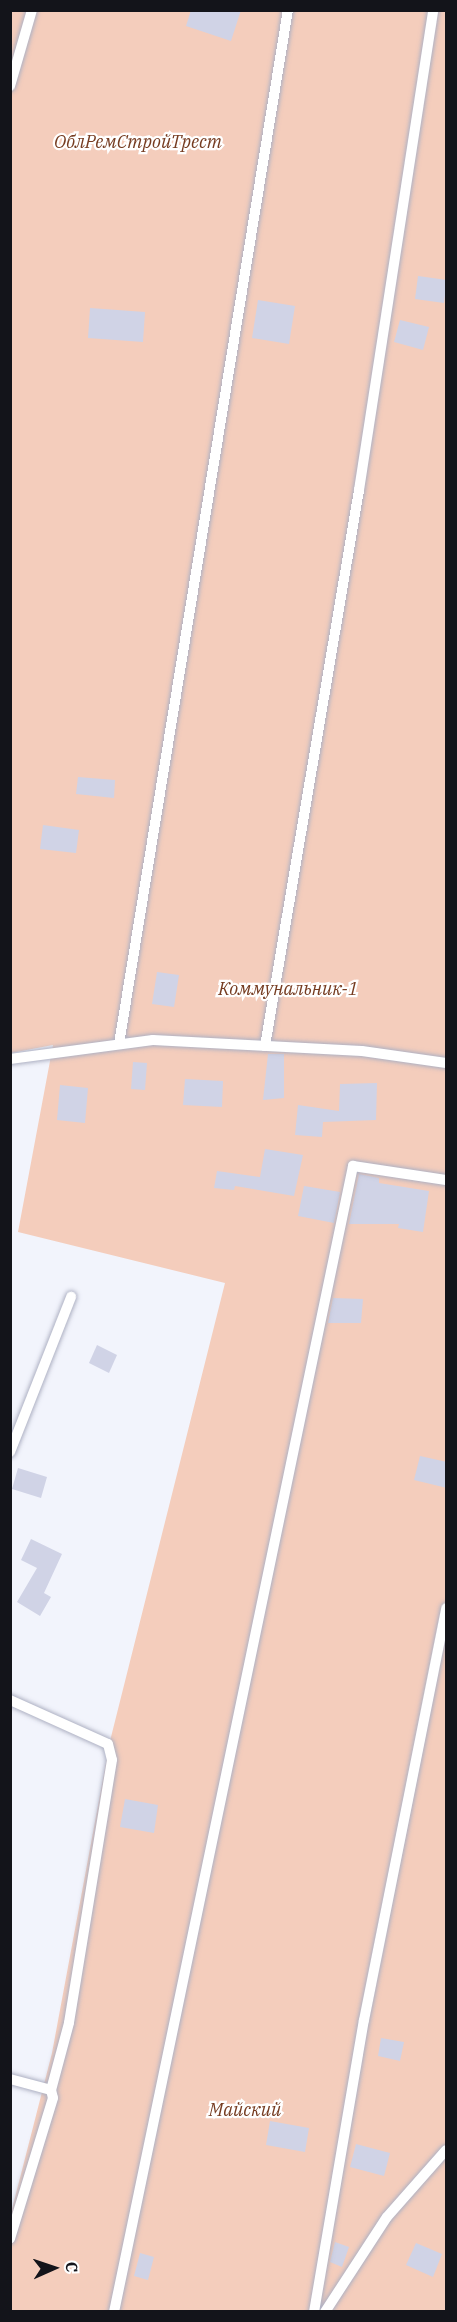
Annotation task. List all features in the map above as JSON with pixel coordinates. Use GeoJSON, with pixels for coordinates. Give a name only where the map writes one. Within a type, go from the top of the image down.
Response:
{"type":"FeatureCollection","features":[{"type":"Feature","properties":{"kind":"lane"},"geometry":{"type":"LineString","coordinates":[[10,86],[32,10]]}},
{"type":"Feature","properties":{"kind":"lane"},"geometry":{"type":"LineString","coordinates":[[119,1044],[288,10]]}},
{"type":"Feature","properties":{"kind":"lane"},"geometry":{"type":"LineString","coordinates":[[265,1046],[359,490],[433,10]]}},
{"type":"Feature","properties":{"kind":"lane"},"geometry":{"type":"LineString","coordinates":[[10,1059],[153,1040],[362,1051],[447,1063]]}},
{"type":"Feature","properties":{"kind":"lane"},"geometry":{"type":"LineString","coordinates":[[114,2312],[353,1166],[447,1180]]}},
{"type":"Feature","properties":{"kind":"lane"},"geometry":{"type":"LineString","coordinates":[[10,1452],[71,1297]]}},
{"type":"Feature","properties":{"kind":"lane"},"geometry":{"type":"LineString","coordinates":[[314,2312],[364,2020],[447,1608]]}},
{"type":"Feature","properties":{"kind":"lane"},"geometry":{"type":"LineString","coordinates":[[10,1700],[108,1744],[112,1760],[69,2023],[51,2090],[53,2098],[10,2239]]}},
{"type":"Feature","properties":{"kind":"lane"},"geometry":{"type":"LineString","coordinates":[[10,2079],[51,2090]]}},
{"type":"Feature","properties":{"kind":"lane"},"geometry":{"type":"LineString","coordinates":[[325,2312],[387,2217],[447,2150]]}},
{"type":"Feature","properties":{"kind":"green space"},"geometry":{"type":"Polygon","coordinates":[[[11,11],[446,11],[446,2311],[11,2311],[11,2213],[52,2053],[110,1741],[225,1283],[18,1232],[53,1045],[11,1053],[11,11]]]}},
{"type":"Feature","properties":{"kind":"building"},"geometry":{"type":"Polygon","coordinates":[[[191,10],[241,10],[231,41],[186,26],[191,10]]]}},
{"type":"Feature","properties":{"kind":"building"},"geometry":{"type":"Polygon","coordinates":[[[418,276],[447,280],[444,303],[415,299],[418,276]]]}},
{"type":"Feature","properties":{"kind":"building"},"geometry":{"type":"Polygon","coordinates":[[[258,300],[295,306],[289,344],[252,338],[258,300]]]}},
{"type":"Feature","properties":{"kind":"building"},"geometry":{"type":"Polygon","coordinates":[[[90,308],[145,312],[143,342],[88,338],[90,308]]]}},
{"type":"Feature","properties":{"kind":"building"},"geometry":{"type":"Polygon","coordinates":[[[400,320],[429,327],[423,350],[394,342],[400,320]]]}},
{"type":"Feature","properties":{"kind":"building"},"geometry":{"type":"Polygon","coordinates":[[[78,777],[115,780],[114,798],[76,794],[78,777]]]}},
{"type":"Feature","properties":{"kind":"building"},"geometry":{"type":"Polygon","coordinates":[[[43,825],[79,830],[76,853],[40,849],[43,825]]]}},
{"type":"Feature","properties":{"kind":"building"},"geometry":{"type":"Polygon","coordinates":[[[157,972],[179,975],[174,1007],[152,1004],[157,972]]]}},
{"type":"Feature","properties":{"kind":"building"},"geometry":{"type":"Polygon","coordinates":[[[268,1054],[284,1054],[284,1098],[263,1100],[268,1054]]]}},
{"type":"Feature","properties":{"kind":"building"},"geometry":{"type":"Polygon","coordinates":[[[133,1062],[147,1063],[145,1090],[131,1089],[133,1062]]]}},
{"type":"Feature","properties":{"kind":"building"},"geometry":{"type":"Polygon","coordinates":[[[185,1079],[223,1081],[222,1107],[183,1105],[185,1079]]]}},
{"type":"Feature","properties":{"kind":"building"},"geometry":{"type":"Polygon","coordinates":[[[377,1083],[376,1120],[323,1122],[322,1137],[295,1135],[298,1105],[339,1111],[340,1084],[377,1083]]]}},
{"type":"Feature","properties":{"kind":"building"},"geometry":{"type":"Polygon","coordinates":[[[60,1085],[88,1088],[85,1123],[57,1120],[60,1085]]]}},
{"type":"Feature","properties":{"kind":"building"},"geometry":{"type":"Polygon","coordinates":[[[265,1149],[303,1155],[294,1196],[235,1186],[234,1190],[214,1188],[217,1171],[260,1177],[265,1149]]]}},
{"type":"Feature","properties":{"kind":"building"},"geometry":{"type":"Polygon","coordinates":[[[359,1174],[379,1178],[379,1183],[429,1191],[423,1232],[398,1228],[399,1224],[349,1224],[359,1174]]]}},
{"type":"Feature","properties":{"kind":"building"},"geometry":{"type":"Polygon","coordinates":[[[304,1186],[340,1192],[334,1223],[298,1216],[304,1186]]]}},
{"type":"Feature","properties":{"kind":"building"},"geometry":{"type":"Polygon","coordinates":[[[333,1298],[363,1299],[361,1323],[328,1323],[333,1298]]]}},
{"type":"Feature","properties":{"kind":"building"},"geometry":{"type":"Polygon","coordinates":[[[97,1345],[117,1355],[109,1373],[89,1363],[97,1345]]]}},
{"type":"Feature","properties":{"kind":"building"},"geometry":{"type":"Polygon","coordinates":[[[420,1456],[447,1462],[447,1488],[414,1480],[420,1456]]]}},
{"type":"Feature","properties":{"kind":"building"},"geometry":{"type":"Polygon","coordinates":[[[18,1468],[47,1477],[41,1498],[12,1489],[18,1468]]]}},
{"type":"Feature","properties":{"kind":"building"},"geometry":{"type":"Polygon","coordinates":[[[31,1539],[62,1554],[44,1593],[51,1597],[40,1616],[17,1602],[37,1568],[21,1560],[31,1539]]]}},
{"type":"Feature","properties":{"kind":"building"},"geometry":{"type":"Polygon","coordinates":[[[125,1799],[158,1805],[154,1833],[120,1827],[125,1799]]]}},
{"type":"Feature","properties":{"kind":"building"},"geometry":{"type":"Polygon","coordinates":[[[381,2038],[404,2042],[400,2061],[378,2056],[381,2038]]]}},
{"type":"Feature","properties":{"kind":"building"},"geometry":{"type":"Polygon","coordinates":[[[270,2121],[309,2128],[305,2152],[266,2145],[270,2121]]]}},
{"type":"Feature","properties":{"kind":"building"},"geometry":{"type":"Polygon","coordinates":[[[356,2144],[390,2153],[384,2176],[350,2167],[356,2144]]]}},
{"type":"Feature","properties":{"kind":"building"},"geometry":{"type":"Polygon","coordinates":[[[335,2242],[349,2247],[342,2267],[330,2262],[335,2242]]]}},
{"type":"Feature","properties":{"kind":"building"},"geometry":{"type":"Polygon","coordinates":[[[416,2243],[442,2254],[433,2277],[406,2265],[416,2243]]]}},
{"type":"Feature","properties":{"kind":"building"},"geometry":{"type":"Polygon","coordinates":[[[140,2253],[154,2257],[148,2280],[134,2276],[140,2253]]]}},
{"type":"Feature","properties":{"kind":"park label","name":"ОблРемСтройТрест"},"geometry":{"type":"Point","coordinates":[138,142]}},
{"type":"Feature","properties":{"kind":"park label","name":"Коммунальник-1"},"geometry":{"type":"Point","coordinates":[288,989]}},
{"type":"Feature","properties":{"kind":"park label","name":"Майский"},"geometry":{"type":"Point","coordinates":[245,2110]}}]}
